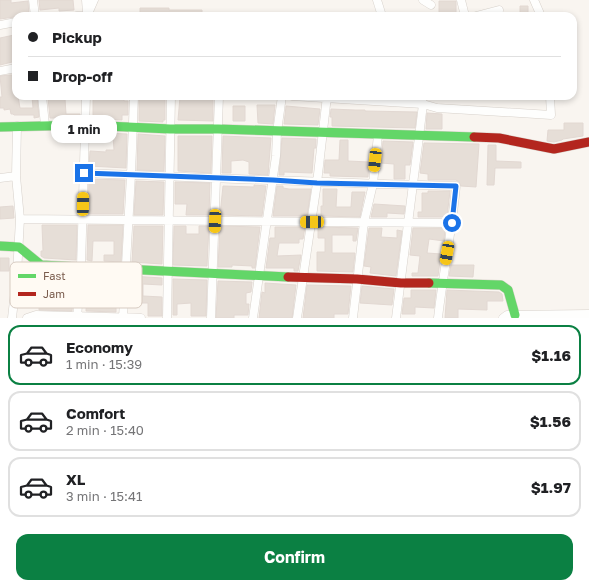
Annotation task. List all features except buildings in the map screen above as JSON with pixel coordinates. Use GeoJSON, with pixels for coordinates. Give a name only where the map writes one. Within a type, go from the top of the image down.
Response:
{"type":"FeatureCollection","features":[{"type":"Feature","properties":{"kind":"street"},"geometry":{"type":"LineString","coordinates":[[34,0],[35,12]]}},
{"type":"Feature","properties":{"kind":"street"},"geometry":{"type":"LineString","coordinates":[[86,0],[87,12]]}},
{"type":"Feature","properties":{"kind":"street"},"geometry":{"type":"LineString","coordinates":[[89,12],[94,0]]}},
{"type":"Feature","properties":{"kind":"street"},"geometry":{"type":"LineString","coordinates":[[423,0],[432,5]]}},
{"type":"Feature","properties":{"kind":"street"},"geometry":{"type":"LineString","coordinates":[[461,0],[464,12]]}},
{"type":"Feature","properties":{"kind":"street"},"geometry":{"type":"LineString","coordinates":[[534,0],[539,12]]}},
{"type":"Feature","properties":{"kind":"street"},"geometry":{"type":"LineString","coordinates":[[379,1],[381,12]]}},
{"type":"Feature","properties":{"kind":"street"},"geometry":{"type":"LineString","coordinates":[[491,12],[499,10]]}},
{"type":"Feature","properties":{"kind":"street"},"geometry":{"type":"LineString","coordinates":[[0,25],[12,23]]}},
{"type":"Feature","properties":{"kind":"street"},"geometry":{"type":"LineString","coordinates":[[0,70],[12,68]]}},
{"type":"Feature","properties":{"kind":"street"},"geometry":{"type":"LineString","coordinates":[[42,100],[45,125]]}},
{"type":"Feature","properties":{"kind":"street"},"geometry":{"type":"LineString","coordinates":[[81,262],[86,100]]}},
{"type":"Feature","properties":{"kind":"street"},"geometry":{"type":"LineString","coordinates":[[126,262],[134,100]]}},
{"type":"Feature","properties":{"kind":"street"},"geometry":{"type":"LineString","coordinates":[[167,318],[171,100]]}},
{"type":"Feature","properties":{"kind":"street"},"geometry":{"type":"LineString","coordinates":[[211,318],[218,100]]}},
{"type":"Feature","properties":{"kind":"street"},"geometry":{"type":"LineString","coordinates":[[253,318],[268,222],[281,100]]}},
{"type":"Feature","properties":{"kind":"street"},"geometry":{"type":"LineString","coordinates":[[297,318],[312,222],[327,100]]}},
{"type":"Feature","properties":{"kind":"street"},"geometry":{"type":"LineString","coordinates":[[396,318],[419,137],[422,100],[437,108],[551,115],[550,100]]}},
{"type":"Feature","properties":{"kind":"street"},"geometry":{"type":"LineString","coordinates":[[0,127],[86,125],[419,137],[500,138],[554,149],[589,142]]}},
{"type":"Feature","properties":{"kind":"street"},"geometry":{"type":"LineString","coordinates":[[17,126],[16,176],[20,219],[18,262]]}},
{"type":"Feature","properties":{"kind":"street"},"geometry":{"type":"LineString","coordinates":[[353,318],[364,222],[373,184],[378,135]]}},
{"type":"Feature","properties":{"kind":"street"},"geometry":{"type":"LineString","coordinates":[[84,173],[317,183],[456,186],[438,318]]}},
{"type":"Feature","properties":{"kind":"street"},"geometry":{"type":"LineString","coordinates":[[0,178],[16,176]]}},
{"type":"Feature","properties":{"kind":"street"},"geometry":{"type":"LineString","coordinates":[[20,219],[452,223]]}},
{"type":"Feature","properties":{"kind":"street"},"geometry":{"type":"LineString","coordinates":[[0,246],[19,247],[37,262]]}},
{"type":"Feature","properties":{"kind":"street"},"geometry":{"type":"LineString","coordinates":[[142,269],[303,278],[501,285],[508,290],[515,315]]}},
{"type":"Feature","properties":{"kind":"street"},"geometry":{"type":"LineString","coordinates":[[12,318],[13,308]]}},
{"type":"Feature","properties":{"kind":"street"},"geometry":{"type":"LineString","coordinates":[[503,318],[508,315],[589,314]]}},
{"type":"Feature","properties":{"kind":"street"},"geometry":{"type":"LineString","coordinates":[[27,318],[36,315],[141,318]]}},
{"type":"Feature","properties":{"kind":"traffic: fast"},"geometry":{"type":"LineString","coordinates":[[0,127],[85,125],[170,129],[218,129],[474,137]]}},
{"type":"Feature","properties":{"kind":"traffic: fast"},"geometry":{"type":"LineString","coordinates":[[0,246],[19,247],[37,262]]}},
{"type":"Feature","properties":{"kind":"traffic: fast"},"geometry":{"type":"LineString","coordinates":[[142,270],[288,277]]}},
{"type":"Feature","properties":{"kind":"traffic: fast"},"geometry":{"type":"LineString","coordinates":[[429,283],[501,285],[508,290],[515,315]]}},
{"type":"Feature","properties":{"kind":"traffic: jam"},"geometry":{"type":"LineString","coordinates":[[474,137],[499,138],[554,149],[589,142]]}},
{"type":"Feature","properties":{"kind":"traffic: jam"},"geometry":{"type":"LineString","coordinates":[[288,277],[429,283]]}},
{"type":"Feature","properties":{"kind":"route"},"geometry":{"type":"LineString","coordinates":[[84,173],[317,183],[456,186],[452,223]]}}]}
